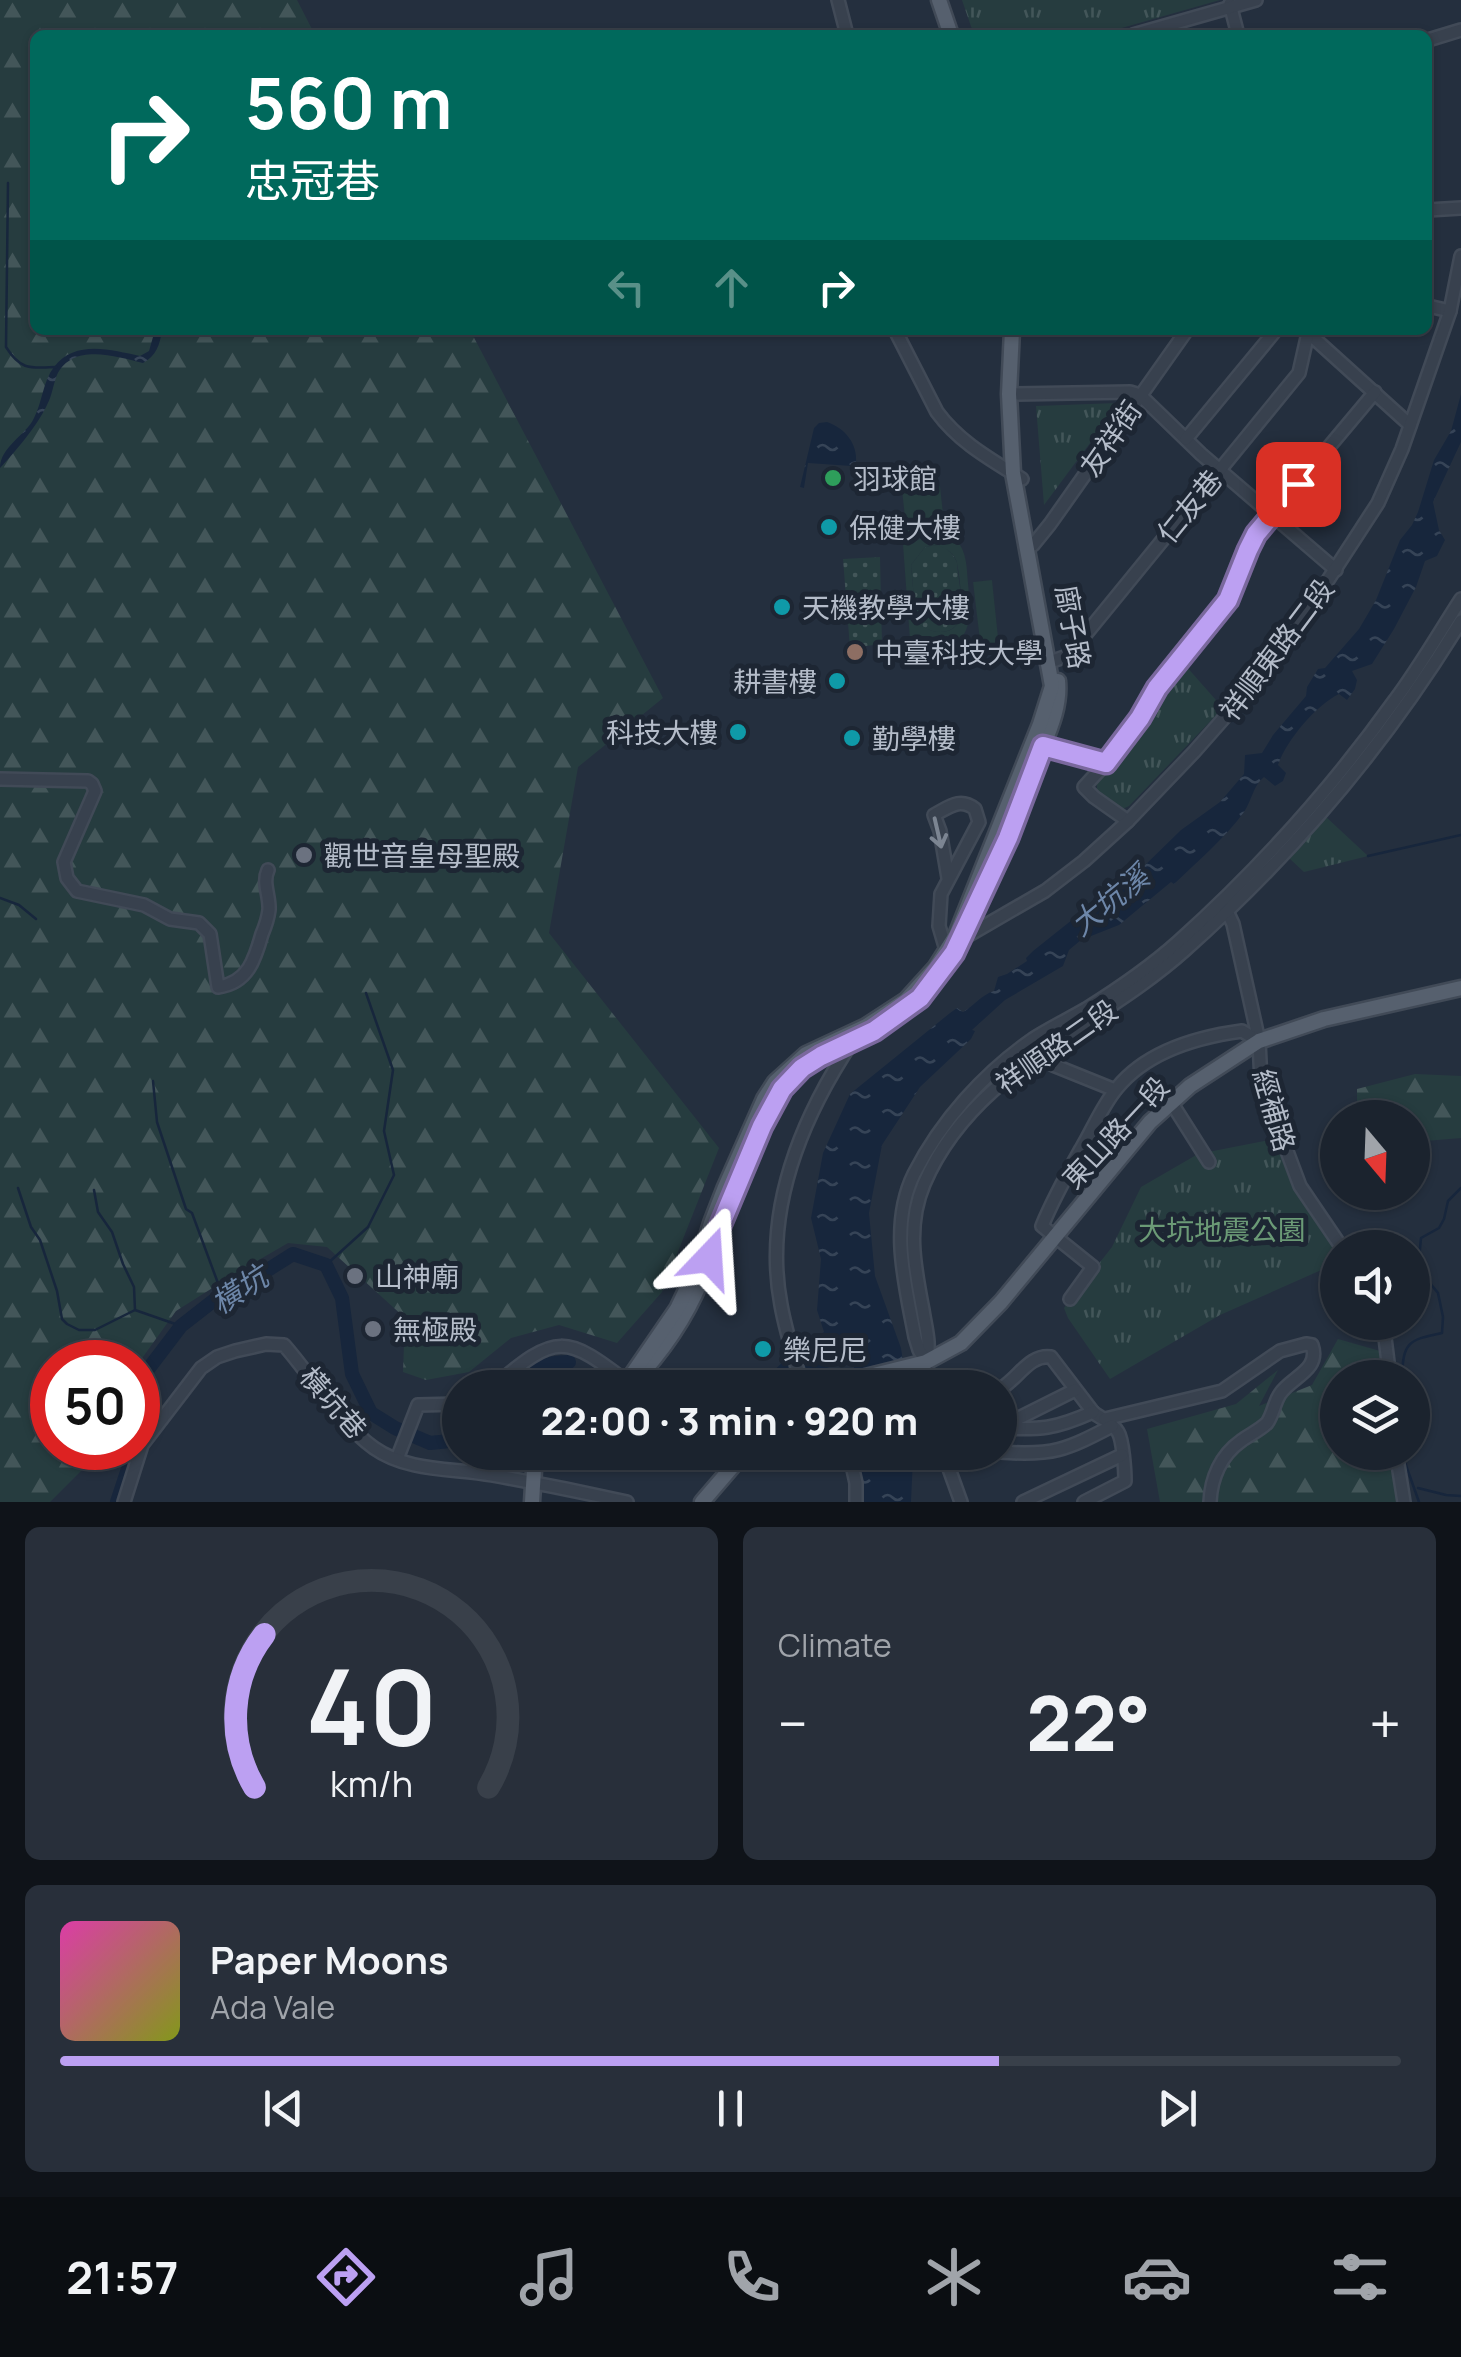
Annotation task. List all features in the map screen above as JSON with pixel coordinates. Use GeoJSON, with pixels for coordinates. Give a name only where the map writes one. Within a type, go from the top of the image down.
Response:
{"type":"FeatureCollection","features":[{"type":"Feature","properties":{"kind":"main road"},"geometry":{"type":"LineString","coordinates":[[943,0],[953,30]]}},
{"type":"Feature","properties":{"kind":"main road","name":"廍子路"},"geometry":{"type":"LineString","coordinates":[[642,1370],[659,1354],[701,1284],[756,1138],[782,1089],[802,1068],[895,1018],[920,998],[950,952],[1008,838],[1056,713],[1059,693],[1017,476],[1012,335]]}},
{"type":"Feature","properties":{"kind":"main road","name":"廍子路"},"geometry":{"type":"LineString","coordinates":[[1014,394],[1020,335]]}},
{"type":"Feature","properties":{"kind":"main road","name":"廍子路"},"geometry":{"type":"LineString","coordinates":[[959,937],[1052,686],[1033,545],[1017,476]]}},
{"type":"Feature","properties":{"kind":"main road","name":"廍子路"},"geometry":{"type":"LineString","coordinates":[[637,1370],[677,1310],[732,1172],[775,1082],[806,1054],[866,1026],[906,1000],[950,952]]}},
{"type":"Feature","properties":{"kind":"main road","name":"東山路一段"},"geometry":{"type":"LineString","coordinates":[[894,1370],[949,1352],[974,1332],[1143,1130],[1171,1102],[1259,1041],[1324,1018],[1461,988]]}},
{"type":"Feature","properties":{"kind":"main road"},"geometry":{"type":"LineString","coordinates":[[532,1502],[536,1470]]}},
{"type":"Feature","properties":{"kind":"main road"},"geometry":{"type":"LineString","coordinates":[[532,1484],[541,1470]]}},
{"type":"Feature","properties":{"kind":"main road"},"geometry":{"type":"LineString","coordinates":[[702,1502],[730,1470]]}},
{"type":"Feature","properties":{"kind":"street"},"geometry":{"type":"LineString","coordinates":[[838,0],[846,30]]}},
{"type":"Feature","properties":{"kind":"street"},"geometry":{"type":"LineString","coordinates":[[1148,30],[1230,4],[1256,0]]}},
{"type":"Feature","properties":{"kind":"street"},"geometry":{"type":"LineString","coordinates":[[1230,4],[1237,30]]}},
{"type":"Feature","properties":{"kind":"street"},"geometry":{"type":"LineString","coordinates":[[1432,39],[1461,30]]}},
{"type":"Feature","properties":{"kind":"street"},"geometry":{"type":"LineString","coordinates":[[1432,210],[1461,208]]}},
{"type":"Feature","properties":{"kind":"street","name":"祥順東路二段"},"geometry":{"type":"LineString","coordinates":[[959,937],[1045,891],[1084,861],[1206,739],[1292,637],[1378,503],[1402,449],[1450,311],[1461,256]]}},
{"type":"Feature","properties":{"kind":"street"},"geometry":{"type":"LineString","coordinates":[[1432,307],[1450,311]]}},
{"type":"Feature","properties":{"kind":"street"},"geometry":{"type":"LineString","coordinates":[[898,335],[945,424],[959,439],[1017,476]]}},
{"type":"Feature","properties":{"kind":"street","name":"友祥街"},"geometry":{"type":"LineString","coordinates":[[1033,545],[1183,335]]}},
{"type":"Feature","properties":{"kind":"street"},"geometry":{"type":"LineString","coordinates":[[1186,439],[1272,335]]}},
{"type":"Feature","properties":{"kind":"street","name":"仁友巷"},"geometry":{"type":"LineString","coordinates":[[1051,662],[1067,656],[1299,373],[1305,335]]}},
{"type":"Feature","properties":{"kind":"street"},"geometry":{"type":"LineString","coordinates":[[1310,335],[1410,425]]}},
{"type":"Feature","properties":{"kind":"street"},"geometry":{"type":"LineString","coordinates":[[1128,821],[1084,787],[1228,600],[1256,534],[1374,392]]}},
{"type":"Feature","properties":{"kind":"street"},"geometry":{"type":"LineString","coordinates":[[1014,394],[1140,395],[1219,470],[1336,570]]}},
{"type":"Feature","properties":{"kind":"street","name":"祥順路二段"},"geometry":{"type":"LineString","coordinates":[[918,1364],[930,1344],[912,1242],[914,1218],[923,1186],[944,1146],[994,1088],[1042,1050],[1156,974],[1224,906],[1329,786],[1397,698],[1461,599]]}},
{"type":"Feature","properties":{"kind":"street","name":"祥順路二段"},"geometry":{"type":"LineString","coordinates":[[918,1364],[900,1231],[912,1179],[936,1137],[970,1095],[1023,1047],[1116,990],[1272,864],[1372,752],[1461,622]]}},
{"type":"Feature","properties":{"kind":"street"},"geometry":{"type":"LineString","coordinates":[[1043,746],[1106,763]]}},
{"type":"Feature","properties":{"kind":"street"},"geometry":{"type":"LineString","coordinates":[[0,779],[92,784],[95,791],[64,862],[67,878],[77,891],[144,905],[170,919],[199,923],[210,934],[218,987],[240,979],[255,958],[269,913],[264,878],[268,870]]}},
{"type":"Feature","properties":{"kind":"street"},"geometry":{"type":"LineString","coordinates":[[948,878],[934,815],[965,802],[975,809],[979,822],[941,894],[939,926],[950,952]]}},
{"type":"Feature","properties":{"kind":"street","name":"經補路"},"geometry":{"type":"LineString","coordinates":[[1224,906],[1233,924],[1259,1041],[1261,1082],[1300,1186],[1330,1230]]}},
{"type":"Feature","properties":{"kind":"street"},"geometry":{"type":"LineString","coordinates":[[1070,1300],[1092,1267],[1042,1226],[1115,1090],[1132,1072],[1182,1044],[1242,1032],[1259,1041]]}},
{"type":"Feature","properties":{"kind":"street"},"geometry":{"type":"LineString","coordinates":[[798,1370],[780,1302],[777,1238],[798,1140],[818,1097],[852,1042]]}},
{"type":"Feature","properties":{"kind":"street"},"geometry":{"type":"LineString","coordinates":[[1042,1050],[1053,1064],[1115,1090]]}},
{"type":"Feature","properties":{"kind":"street"},"geometry":{"type":"LineString","coordinates":[[1171,1102],[1208,1162]]}},
{"type":"Feature","properties":{"kind":"street","name":"橫坑巷"},"geometry":{"type":"LineString","coordinates":[[124,1502],[142,1445],[201,1368],[216,1357],[266,1344],[284,1344],[343,1418],[386,1456],[432,1469],[490,1475],[626,1502]]}},
{"type":"Feature","properties":{"kind":"street"},"geometry":{"type":"LineString","coordinates":[[515,1370],[538,1352],[562,1345],[584,1351],[608,1370]]}},
{"type":"Feature","properties":{"kind":"street"},"geometry":{"type":"LineString","coordinates":[[1017,1429],[1033,1430],[1103,1419],[1222,1391],[1280,1352],[1312,1345],[1312,1363],[1281,1391],[1268,1421],[1224,1454],[1210,1502]]}},
{"type":"Feature","properties":{"kind":"street"},"geometry":{"type":"LineString","coordinates":[[1017,1377],[1035,1358],[1051,1357],[1075,1390],[1119,1433],[1125,1481],[1084,1502]]}},
{"type":"Feature","properties":{"kind":"street"},"geometry":{"type":"LineString","coordinates":[[918,1364],[921,1370]]}},
{"type":"Feature","properties":{"kind":"street"},"geometry":{"type":"LineString","coordinates":[[1017,1419],[1075,1390]]}},
{"type":"Feature","properties":{"kind":"street"},"geometry":{"type":"LineString","coordinates":[[397,1459],[418,1405],[442,1404]]}},
{"type":"Feature","properties":{"kind":"street"},"geometry":{"type":"LineString","coordinates":[[1017,1453],[1038,1455],[1068,1448],[1103,1419]]}},
{"type":"Feature","properties":{"kind":"street"},"geometry":{"type":"LineString","coordinates":[[1022,1502],[1122,1455]]}},
{"type":"Feature","properties":{"kind":"street"},"geometry":{"type":"LineString","coordinates":[[853,1470],[856,1502]]}},
{"type":"Feature","properties":{"kind":"street"},"geometry":{"type":"LineString","coordinates":[[949,1470],[961,1502]]}},
{"type":"Feature","properties":{"kind":"street"},"geometry":{"type":"LineString","coordinates":[[1399,1470],[1404,1502]]}},
{"type":"Feature","properties":{"kind":"green space"},"geometry":{"type":"Polygon","coordinates":[[[0,0],[297,0],[312,30],[30,30],[30,335],[473,335],[663,698],[578,767],[549,933],[719,1148],[662,1292],[617,1343],[559,1325],[511,1338],[471,1370],[442,1370],[442,1377],[426,1380],[403,1372],[405,1318],[327,1247],[288,1243],[176,1311],[155,1340],[30,1340],[30,1470],[82,1470],[50,1502],[0,1502],[0,0]]]}},
{"type":"Feature","properties":{"kind":"green space"},"geometry":{"type":"Polygon","coordinates":[[[962,0],[1220,0],[1115,30],[972,30],[962,0]]]}},
{"type":"Feature","properties":{"kind":"green space"},"geometry":{"type":"Polygon","coordinates":[[[1119,404],[1044,505],[1036,406],[1119,404]]]}},
{"type":"Feature","properties":{"kind":"green space"},"geometry":{"type":"Polygon","coordinates":[[[940,486],[944,523],[906,527],[902,490],[940,486]]]}},
{"type":"Feature","properties":{"kind":"green space"},"geometry":{"type":"Polygon","coordinates":[[[910,530],[912,544],[933,534],[954,538],[967,567],[969,612],[965,633],[949,643],[918,638],[918,654],[911,654],[902,531],[910,530]],[[938,545],[925,547],[911,565],[916,621],[941,632],[958,623],[961,605],[956,560],[938,545]]]}},
{"type":"Feature","properties":{"kind":"green space"},"geometry":{"type":"Polygon","coordinates":[[[938,545],[956,560],[961,601],[959,621],[942,632],[928,630],[916,621],[911,565],[925,547],[938,545]]]}},
{"type":"Feature","properties":{"kind":"green space"},"geometry":{"type":"Polygon","coordinates":[[[880,557],[882,644],[850,648],[843,559],[880,557]]]}},
{"type":"Feature","properties":{"kind":"green space"},"geometry":{"type":"Polygon","coordinates":[[[992,580],[999,647],[981,649],[973,582],[992,580]]]}},
{"type":"Feature","properties":{"kind":"green space"},"geometry":{"type":"Polygon","coordinates":[[[1185,665],[1223,708],[1129,806],[1120,810],[1097,794],[1097,784],[1144,726],[1158,698],[1185,665]]]}},
{"type":"Feature","properties":{"kind":"green space"},"geometry":{"type":"Polygon","coordinates":[[[1325,816],[1368,856],[1304,872],[1289,858],[1325,816]]]}},
{"type":"Feature","properties":{"kind":"green space"},"geometry":{"type":"Polygon","coordinates":[[[1415,1074],[1461,1076],[1461,1138],[1430,1141],[1430,1100],[1357,1100],[1357,1089],[1415,1074]]]}},
{"type":"Feature","properties":{"kind":"green space","name":"大坑地震公園"},"geometry":{"type":"Polygon","coordinates":[[[1278,1139],[1296,1186],[1323,1230],[1320,1271],[1220,1315],[1110,1379],[1064,1308],[1112,1247],[1141,1187],[1198,1154],[1278,1139]]]}},
{"type":"Feature","properties":{"kind":"green space"},"geometry":{"type":"Polygon","coordinates":[[[1337,1340],[1342,1340],[1380,1351],[1381,1360],[1326,1360],[1337,1340]]]}},
{"type":"Feature","properties":{"kind":"green space"},"geometry":{"type":"Polygon","coordinates":[[[1278,1370],[1259,1406],[1312,1385],[1320,1371],[1320,1470],[1396,1470],[1400,1502],[1160,1502],[1147,1429],[1236,1404],[1278,1370]]]}},
{"type":"Feature","properties":{"kind":"water"},"geometry":{"type":"Polygon","coordinates":[[[154,335],[161,335],[159,345],[143,363],[96,354],[74,358],[64,365],[38,421],[0,468],[4,454],[34,418],[47,379],[63,358],[94,349],[140,356],[149,351],[154,335]]]}},
{"type":"Feature","properties":{"kind":"water","name":"大坑溪"},"geometry":{"type":"Polygon","coordinates":[[[1461,394],[1461,442],[1433,502],[1445,540],[1437,556],[1425,561],[1416,587],[1372,664],[1352,671],[1357,680],[1347,700],[1339,694],[1330,699],[1295,735],[1278,765],[1286,773],[1283,781],[1275,786],[1264,777],[1236,822],[1174,884],[1171,882],[1119,925],[1081,940],[1069,950],[1063,966],[1005,1000],[920,1087],[882,1145],[869,1213],[875,1276],[901,1348],[904,1370],[854,1370],[853,1359],[821,1370],[774,1370],[796,1349],[824,1332],[817,1310],[821,1259],[811,1218],[823,1153],[850,1094],[950,1013],[957,1008],[963,1012],[994,991],[998,977],[1027,961],[1033,951],[1142,868],[1181,830],[1220,802],[1244,774],[1245,755],[1262,753],[1306,696],[1318,669],[1325,668],[1359,629],[1376,600],[1400,540],[1412,525],[1434,460],[1451,431],[1461,394]]]}},
{"type":"Feature","properties":{"kind":"water"},"geometry":{"type":"Polygon","coordinates":[[[827,422],[849,438],[856,463],[808,463],[804,488],[800,487],[814,428],[827,422]]]}},
{"type":"Feature","properties":{"kind":"water"},"geometry":{"type":"Polygon","coordinates":[[[860,1470],[912,1470],[911,1502],[863,1502],[860,1470]]]}},
{"type":"Feature","properties":{"kind":"waterway"},"geometry":{"type":"LineString","coordinates":[[8,183],[6,347],[27,366],[56,367]]}},
{"type":"Feature","properties":{"kind":"waterway"},"geometry":{"type":"LineString","coordinates":[[1368,856],[1461,835]]}},
{"type":"Feature","properties":{"kind":"waterway"},"geometry":{"type":"LineString","coordinates":[[0,898],[19,905],[36,919]]}},
{"type":"Feature","properties":{"kind":"waterway"},"geometry":{"type":"LineString","coordinates":[[326,1265],[368,1227],[394,1175],[384,1131],[393,1070],[366,993]]}},
{"type":"Feature","properties":{"kind":"waterway"},"geometry":{"type":"LineString","coordinates":[[153,1081],[157,1122],[186,1209],[192,1213],[222,1294]]}},
{"type":"Feature","properties":{"kind":"waterway"},"geometry":{"type":"LineString","coordinates":[[18,1188],[31,1227],[40,1240],[62,1319],[79,1330],[95,1330],[135,1310]]}},
{"type":"Feature","properties":{"kind":"waterway"},"geometry":{"type":"LineString","coordinates":[[1404,1360],[1406,1350],[1415,1341],[1442,1333],[1438,1293],[1425,1277],[1419,1259],[1421,1238],[1439,1228],[1448,1201],[1461,1188]]}},
{"type":"Feature","properties":{"kind":"waterway"},"geometry":{"type":"LineString","coordinates":[[94,1190],[98,1212],[112,1232],[134,1287],[135,1310],[181,1326]]}},
{"type":"Feature","properties":{"kind":"waterway","name":"橫坑"},"geometry":{"type":"LineString","coordinates":[[160,1354],[181,1326],[222,1294],[293,1254],[326,1265],[342,1298],[352,1374],[371,1413],[430,1443],[442,1442]]}},
{"type":"Feature","properties":{"kind":"waterway","name":"橫坑"},"geometry":{"type":"LineString","coordinates":[[538,1370],[553,1363],[569,1362]]}},
{"type":"Feature","properties":{"kind":"waterway","name":"橫坑"},"geometry":{"type":"LineString","coordinates":[[117,1502],[128,1470]]}},
{"type":"Feature","properties":{"kind":"waterway"},"geometry":{"type":"LineString","coordinates":[[1408,1470],[1419,1502]]}},
{"type":"Feature","properties":{"kind":"waterway"},"geometry":{"type":"LineString","coordinates":[[1418,1488],[1461,1496]]}},
{"type":"Feature","properties":{"kind":"place","name":"羽球館"},"geometry":{"type":"Point","coordinates":[833,478]}},
{"type":"Feature","properties":{"kind":"place","name":"保健大樓"},"geometry":{"type":"Point","coordinates":[829,527]}},
{"type":"Feature","properties":{"kind":"place","name":"天機教學大樓"},"geometry":{"type":"Point","coordinates":[782,607]}},
{"type":"Feature","properties":{"kind":"place","name":"中臺科技大學"},"geometry":{"type":"Point","coordinates":[855,652]}},
{"type":"Feature","properties":{"kind":"place","name":"耕書樓"},"geometry":{"type":"Point","coordinates":[837,681]}},
{"type":"Feature","properties":{"kind":"place","name":"科技大樓"},"geometry":{"type":"Point","coordinates":[738,732]}},
{"type":"Feature","properties":{"kind":"place","name":"勤學樓"},"geometry":{"type":"Point","coordinates":[852,738]}},
{"type":"Feature","properties":{"kind":"place","name":"觀世音皇母聖殿"},"geometry":{"type":"Point","coordinates":[304,855]}},
{"type":"Feature","properties":{"kind":"place","name":"山神廟"},"geometry":{"type":"Point","coordinates":[355,1276]}},
{"type":"Feature","properties":{"kind":"place","name":"無極殿"},"geometry":{"type":"Point","coordinates":[373,1329]}},
{"type":"Feature","properties":{"kind":"place","name":"樂尼尼"},"geometry":{"type":"Point","coordinates":[763,1349]}},
{"type":"Feature","properties":{"kind":"route"},"geometry":{"type":"LineString","coordinates":[[709,1258],[762,1126],[782,1089],[802,1068],[821,1056],[895,1018],[920,998],[954,953],[1008,838],[1043,746],[1106,763],[1157,688],[1228,600],[1256,534],[1298,484]]}}]}
